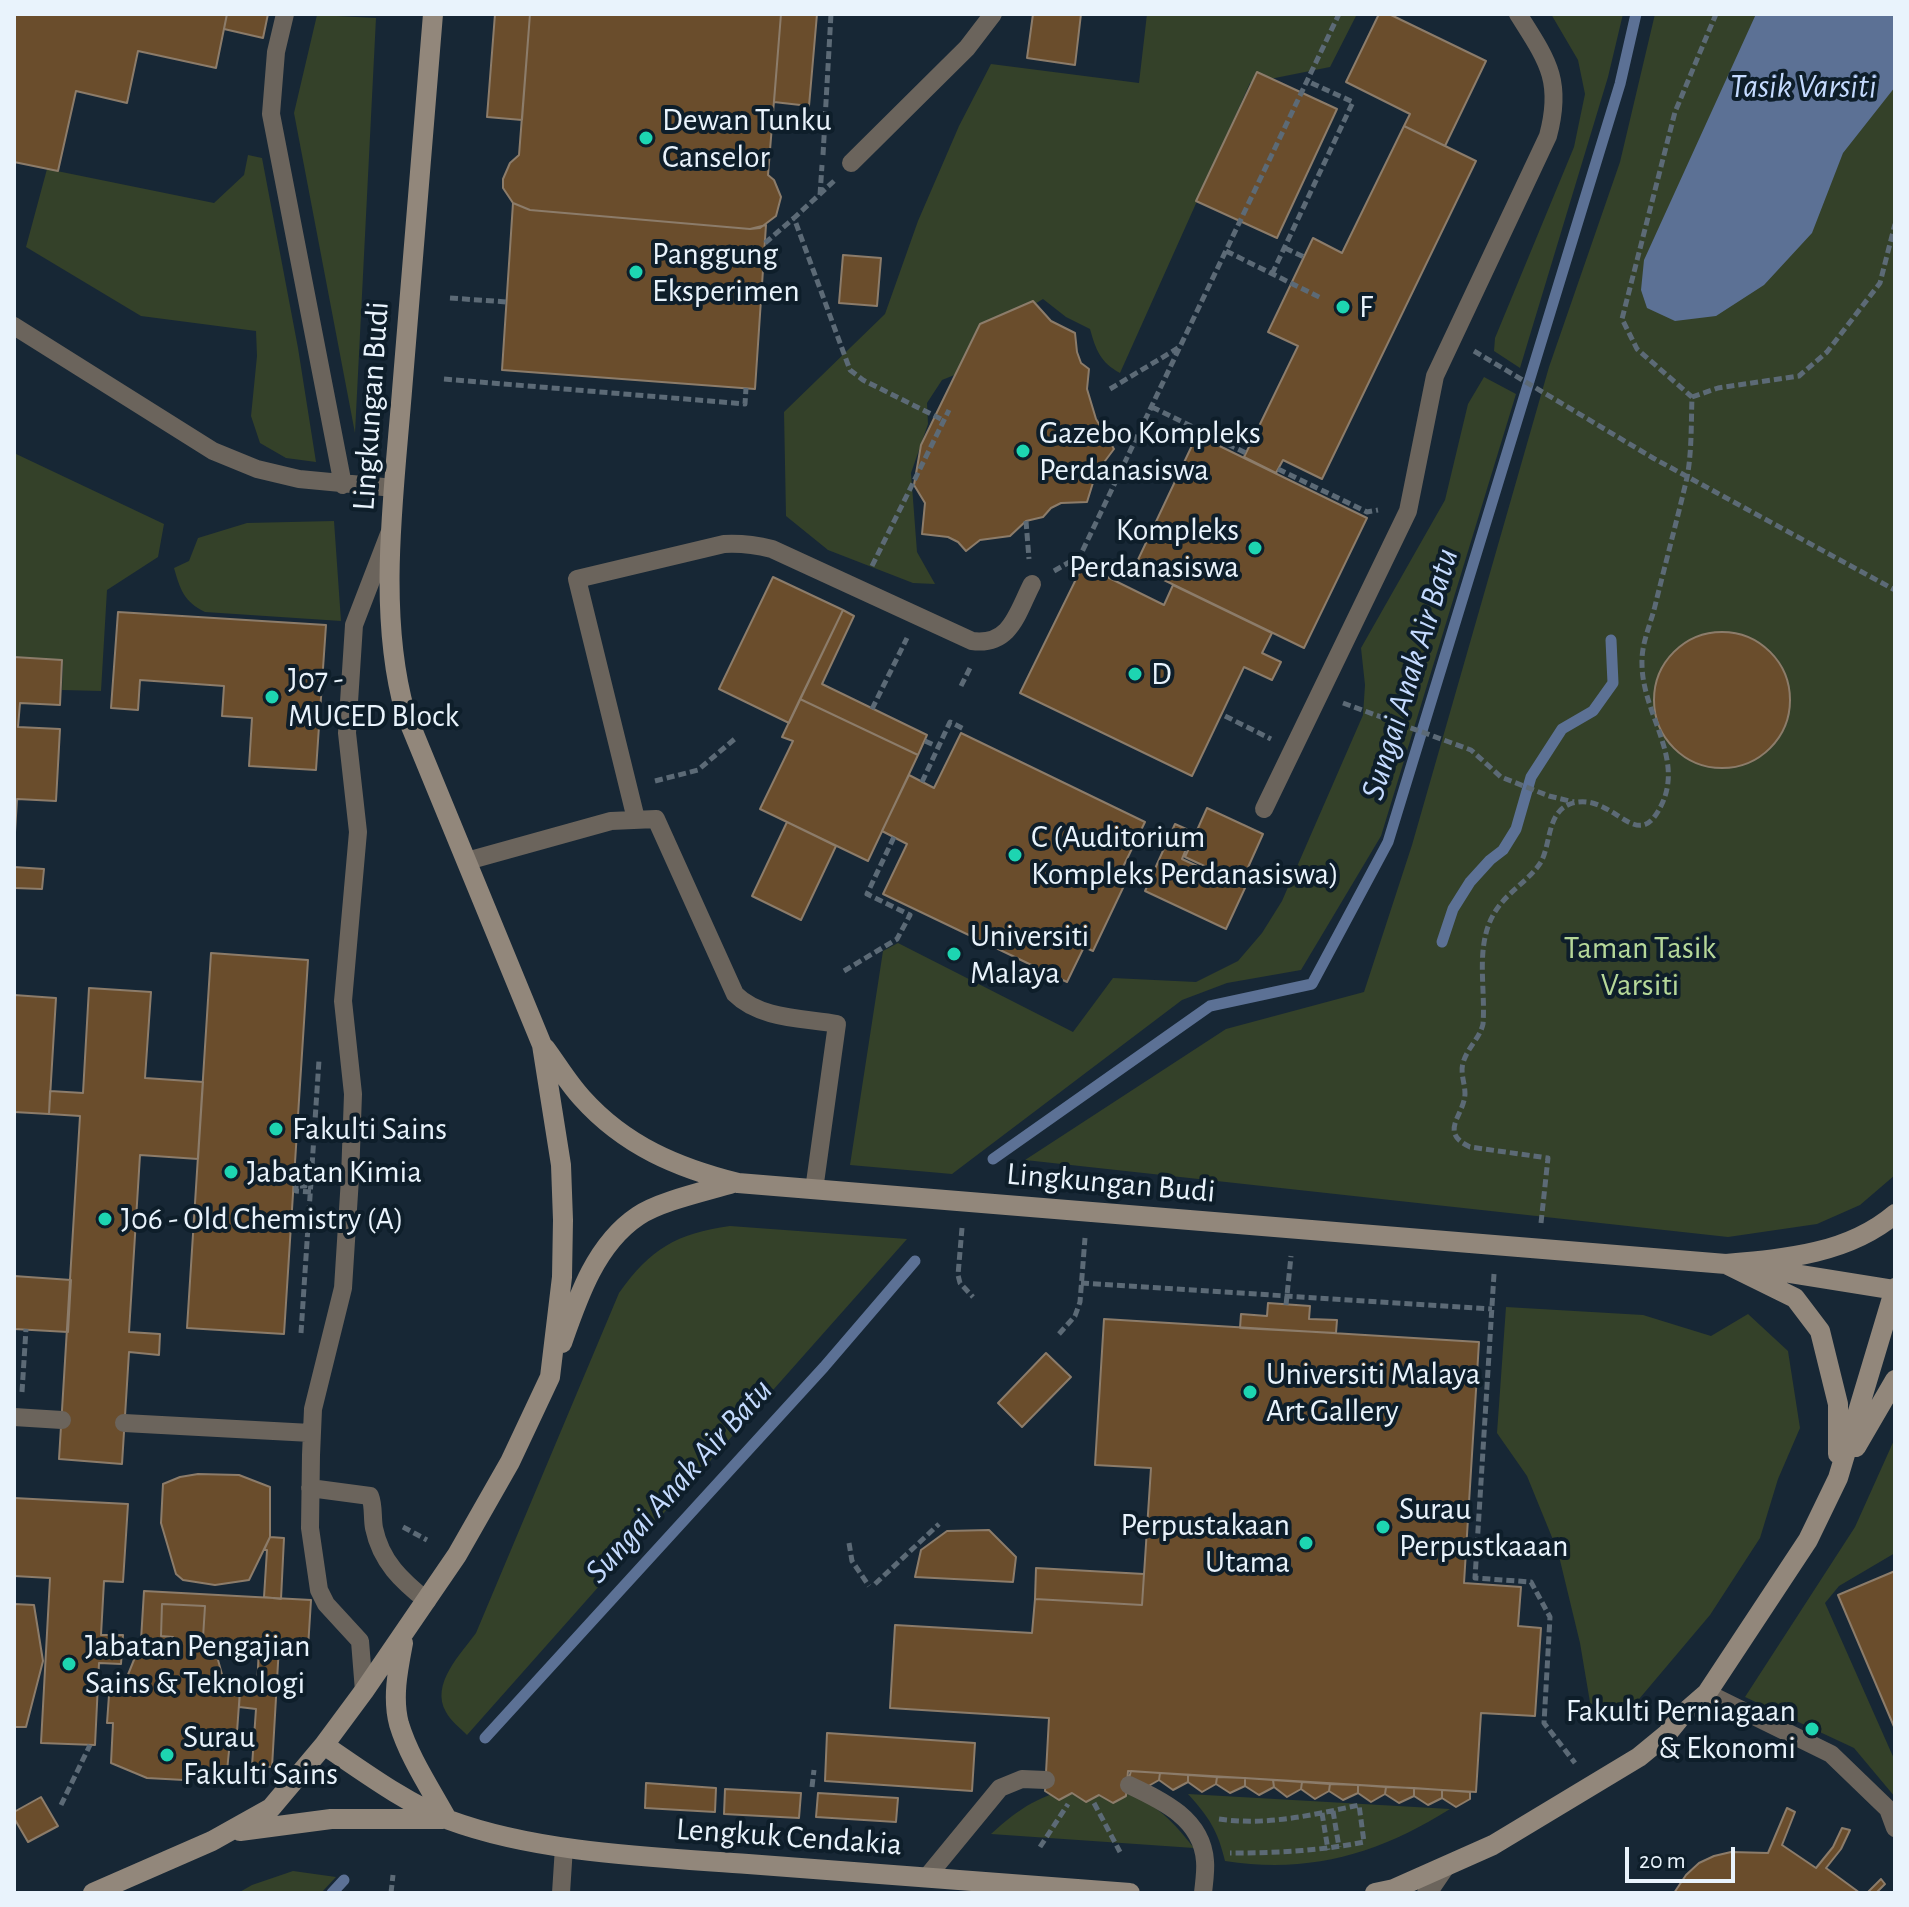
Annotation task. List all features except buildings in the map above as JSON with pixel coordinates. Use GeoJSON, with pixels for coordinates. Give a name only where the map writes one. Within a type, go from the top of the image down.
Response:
{"type":"FeatureCollection","features":[{"type":"Feature","properties":{"kind":"street","name":"Lingkungan Budi"},"geometry":{"type":"LineString","coordinates":[[405,1635],[457,1555],[510,1462],[550,1377],[562,1277],[563,1220],[561,1165],[542,1045],[405,712],[396,682],[390,628],[394,488],[433,14]]}},
{"type":"Feature","properties":{"kind":"street","name":"Lingkungan Budi"},"geometry":{"type":"LineString","coordinates":[[542,1045],[580,1097],[626,1137],[651,1154],[735,1183],[1726,1264],[1895,1289]]}},
{"type":"Feature","properties":{"kind":"street"},"geometry":{"type":"LineString","coordinates":[[550,1377],[582,1288],[611,1240],[639,1215],[735,1183]]}},
{"type":"Feature","properties":{"kind":"street","name":"Lingkungan Budi"},"geometry":{"type":"LineString","coordinates":[[1726,1264],[1794,1258],[1828,1249],[1895,1214]]}},
{"type":"Feature","properties":{"kind":"street"},"geometry":{"type":"LineString","coordinates":[[1726,1264],[1795,1298],[1820,1331],[1838,1404],[1838,1478]]}},
{"type":"Feature","properties":{"kind":"street"},"geometry":{"type":"LineString","coordinates":[[1838,1478],[1895,1289]]}},
{"type":"Feature","properties":{"kind":"street"},"geometry":{"type":"LineString","coordinates":[[1375,1893],[1394,1889],[1493,1845],[1639,1757],[1667,1734],[1707,1693],[1808,1540],[1838,1478],[1895,1380]]}},
{"type":"Feature","properties":{"kind":"street"},"geometry":{"type":"LineString","coordinates":[[93,1893],[229,1833],[271,1808],[324,1745],[405,1635]]}},
{"type":"Feature","properties":{"kind":"street"},"geometry":{"type":"LineString","coordinates":[[405,1635],[396,1677],[399,1722],[411,1753],[447,1819]]}},
{"type":"Feature","properties":{"kind":"street","name":"Lengkuk Cendakia"},"geometry":{"type":"LineString","coordinates":[[324,1745],[386,1786],[447,1819],[494,1833],[564,1847],[666,1858],[1130,1893]]}},
{"type":"Feature","properties":{"kind":"street","name":"Lengkuk Cendakia"},"geometry":{"type":"LineString","coordinates":[[229,1833],[331,1819],[447,1819]]}},
{"type":"Feature","properties":{"kind":"street"},"geometry":{"type":"LineString","coordinates":[[1427,1893],[1444,1868]]}},
{"type":"Feature","properties":{"kind":"lane"},"geometry":{"type":"LineString","coordinates":[[285,14],[276,52],[271,114],[343,485]]}},
{"type":"Feature","properties":{"kind":"lane"},"geometry":{"type":"LineString","coordinates":[[851,163],[967,48],[993,14]]}},
{"type":"Feature","properties":{"kind":"lane"},"geometry":{"type":"LineString","coordinates":[[1264,809],[1410,503],[1435,376],[1548,136],[1556,92],[1550,71],[1518,14]]}},
{"type":"Feature","properties":{"kind":"lane"},"geometry":{"type":"LineString","coordinates":[[14,326],[213,451],[257,469],[299,479],[394,488]]}},
{"type":"Feature","properties":{"kind":"lane"},"geometry":{"type":"LineString","coordinates":[[364,1691],[360,1641],[326,1604],[319,1590],[310,1528],[311,1433],[313,1409],[343,1288],[350,1178],[353,1094],[343,1001],[358,832],[347,733],[354,625],[392,527]]}},
{"type":"Feature","properties":{"kind":"lane"},"geometry":{"type":"LineString","coordinates":[[636,819],[577,579],[742,543],[772,549],[972,641],[993,642],[1008,630],[1032,584]]}},
{"type":"Feature","properties":{"kind":"lane"},"geometry":{"type":"LineString","coordinates":[[467,861],[611,821],[656,819],[735,994],[746,1005],[760,1011],[837,1024],[814,1190]]}},
{"type":"Feature","properties":{"kind":"lane"},"geometry":{"type":"LineString","coordinates":[[17,1417],[62,1420]]}},
{"type":"Feature","properties":{"kind":"lane"},"geometry":{"type":"LineString","coordinates":[[124,1423],[311,1433]]}},
{"type":"Feature","properties":{"kind":"lane"},"geometry":{"type":"LineString","coordinates":[[310,1488],[370,1496],[374,1528],[385,1559],[403,1582],[427,1601]]}},
{"type":"Feature","properties":{"kind":"lane"},"geometry":{"type":"LineString","coordinates":[[1707,1693],[1831,1754],[1888,1809],[1895,1828]]}},
{"type":"Feature","properties":{"kind":"lane"},"geometry":{"type":"LineString","coordinates":[[926,1878],[1000,1788],[1022,1779],[1046,1780]]}},
{"type":"Feature","properties":{"kind":"lane"},"geometry":{"type":"LineString","coordinates":[[1129,1785],[1161,1799],[1187,1818],[1201,1841],[1205,1861],[1203,1893]]}},
{"type":"Feature","properties":{"kind":"lane"},"geometry":{"type":"LineString","coordinates":[[561,1893],[564,1847]]}},
{"type":"Feature","properties":{"kind":"path"},"geometry":{"type":"LineString","coordinates":[[820,196],[831,14]]}},
{"type":"Feature","properties":{"kind":"path"},"geometry":{"type":"LineString","coordinates":[[1080,556],[1339,14]]}},
{"type":"Feature","properties":{"kind":"path"},"geometry":{"type":"LineString","coordinates":[[1692,397],[1637,349],[1622,319],[1675,112],[1716,14]]}},
{"type":"Feature","properties":{"kind":"path"},"geometry":{"type":"LineString","coordinates":[[1272,274],[1353,102],[1307,81]]}},
{"type":"Feature","properties":{"kind":"path"},"geometry":{"type":"LineString","coordinates":[[765,243],[820,196],[851,163]]}},
{"type":"Feature","properties":{"kind":"path"},"geometry":{"type":"LineString","coordinates":[[794,218],[850,370],[863,380],[943,420]]}},
{"type":"Feature","properties":{"kind":"path"},"geometry":{"type":"LineString","coordinates":[[1692,397],[1718,388],[1799,376],[1827,352],[1880,283],[1895,224]]}},
{"type":"Feature","properties":{"kind":"path"},"geometry":{"type":"LineString","coordinates":[[1285,248],[1304,257]]}},
{"type":"Feature","properties":{"kind":"path"},"geometry":{"type":"LineString","coordinates":[[1226,251],[1321,298]]}},
{"type":"Feature","properties":{"kind":"path"},"geometry":{"type":"LineString","coordinates":[[450,298],[507,302]]}},
{"type":"Feature","properties":{"kind":"path"},"geometry":{"type":"LineString","coordinates":[[1110,389],[1180,347]]}},
{"type":"Feature","properties":{"kind":"path"},"geometry":{"type":"LineString","coordinates":[[1489,360],[1653,458],[1895,590]]}},
{"type":"Feature","properties":{"kind":"path"},"geometry":{"type":"LineString","coordinates":[[444,379],[745,404],[746,388]]}},
{"type":"Feature","properties":{"kind":"path"},"geometry":{"type":"LineString","coordinates":[[1541,1228],[1548,1158],[1470,1147],[1459,1142],[1455,1134],[1455,1122],[1465,1094],[1463,1062],[1483,1024],[1481,961],[1491,918],[1541,861],[1559,811],[1567,805],[1590,801],[1638,827],[1648,824],[1663,801],[1670,765],[1648,705],[1642,652],[1687,477],[1692,397]]}},
{"type":"Feature","properties":{"kind":"path"},"geometry":{"type":"LineString","coordinates":[[1152,407],[1246,453]]}},
{"type":"Feature","properties":{"kind":"path"},"geometry":{"type":"LineString","coordinates":[[869,572],[949,410]]}},
{"type":"Feature","properties":{"kind":"path"},"geometry":{"type":"LineString","coordinates":[[1278,469],[1367,512],[1410,503]]}},
{"type":"Feature","properties":{"kind":"path"},"geometry":{"type":"LineString","coordinates":[[1026,521],[1032,584]]}},
{"type":"Feature","properties":{"kind":"path"},"geometry":{"type":"LineString","coordinates":[[872,709],[917,616]]}},
{"type":"Feature","properties":{"kind":"path"},"geometry":{"type":"LineString","coordinates":[[1319,695],[1471,750],[1501,777],[1577,802]]}},
{"type":"Feature","properties":{"kind":"path"},"geometry":{"type":"LineString","coordinates":[[1225,716],[1292,750]]}},
{"type":"Feature","properties":{"kind":"path"},"geometry":{"type":"LineString","coordinates":[[922,782],[950,722],[964,729]]}},
{"type":"Feature","properties":{"kind":"path"},"geometry":{"type":"LineString","coordinates":[[628,789],[698,770],[737,737]]}},
{"type":"Feature","properties":{"kind":"path"},"geometry":{"type":"LineString","coordinates":[[925,741],[938,747]]}},
{"type":"Feature","properties":{"kind":"path"},"geometry":{"type":"LineString","coordinates":[[844,971],[897,939],[910,915],[867,894],[894,837]]}},
{"type":"Feature","properties":{"kind":"path"},"geometry":{"type":"LineString","coordinates":[[300,1346],[311,1192],[312,1176],[294,1178],[305,1182],[305,1186],[296,1186],[296,1191],[311,1192]]}},
{"type":"Feature","properties":{"kind":"path"},"geometry":{"type":"LineString","coordinates":[[962,1223],[958,1275],[960,1283],[973,1297]]}},
{"type":"Feature","properties":{"kind":"path"},"geometry":{"type":"LineString","coordinates":[[1059,1334],[1075,1316],[1080,1302],[1085,1232]]}},
{"type":"Feature","properties":{"kind":"path"},"geometry":{"type":"LineString","coordinates":[[1286,1305],[1292,1247]]}},
{"type":"Feature","properties":{"kind":"path"},"geometry":{"type":"LineString","coordinates":[[1495,1262],[1475,1578],[1531,1582],[1550,1617],[1544,1723],[1575,1764]]}},
{"type":"Feature","properties":{"kind":"path"},"geometry":{"type":"LineString","coordinates":[[1081,1283],[1492,1309]]}},
{"type":"Feature","properties":{"kind":"path"},"geometry":{"type":"LineString","coordinates":[[17,1417],[26,1329]]}},
{"type":"Feature","properties":{"kind":"path"},"geometry":{"type":"LineString","coordinates":[[849,1543],[852,1561],[872,1585],[939,1524]]}},
{"type":"Feature","properties":{"kind":"path"},"geometry":{"type":"LineString","coordinates":[[61,1805],[90,1745]]}},
{"type":"Feature","properties":{"kind":"path"},"geometry":{"type":"LineString","coordinates":[[812,1787],[814,1770]]}},
{"type":"Feature","properties":{"kind":"path"},"geometry":{"type":"LineString","coordinates":[[1094,1803],[1120,1852]]}},
{"type":"Feature","properties":{"kind":"path"},"geometry":{"type":"LineString","coordinates":[[1040,1847],[1068,1804]]}},
{"type":"Feature","properties":{"kind":"path"},"geometry":{"type":"LineString","coordinates":[[1213,1818],[1254,1822],[1359,1805],[1364,1842],[1328,1850],[1285,1854],[1216,1853]]}},
{"type":"Feature","properties":{"kind":"path"},"geometry":{"type":"LineString","coordinates":[[1333,1811],[1339,1847]]}},
{"type":"Feature","properties":{"kind":"path"},"geometry":{"type":"LineString","coordinates":[[1322,1813],[1328,1850]]}},
{"type":"Feature","properties":{"kind":"path"},"geometry":{"type":"LineString","coordinates":[[391,1893],[393,1875]]}},
{"type":"Feature","properties":{"kind":"green space"},"geometry":{"type":"Polygon","coordinates":[[[1147,14],[1357,14],[1330,67],[1250,83],[1120,373],[1100,355],[1090,329],[1066,317],[1043,299],[1015,316],[957,374],[942,380],[927,403],[928,424],[911,473],[917,552],[935,584],[913,583],[828,550],[786,516],[784,412],[885,314],[918,221],[959,126],[991,64],[1139,83],[1147,14]]]}},
{"type":"Feature","properties":{"kind":"green space"},"geometry":{"type":"Polygon","coordinates":[[[1551,14],[1623,14],[1608,77],[1520,368],[1494,351],[1495,338],[1574,147],[1585,94],[1578,60],[1551,14]]]}},
{"type":"Feature","properties":{"kind":"green space","name":"Taman Tasik Varsiti"},"geometry":{"type":"Polygon","coordinates":[[[1655,14],[1895,14],[1895,1175],[1860,1205],[1817,1224],[1728,1237],[1025,1160],[1226,1029],[1364,992],[1412,845],[1549,367],[1620,162],[1655,14]]]}},
{"type":"Feature","properties":{"kind":"green space"},"geometry":{"type":"Polygon","coordinates":[[[317,15],[376,18],[355,433],[294,113],[317,15]]]}},
{"type":"Feature","properties":{"kind":"green space"},"geometry":{"type":"Polygon","coordinates":[[[248,155],[262,158],[316,462],[286,458],[260,443],[251,416],[257,356],[256,331],[141,316],[26,247],[47,169],[214,203],[244,175],[248,155]]]}},
{"type":"Feature","properties":{"kind":"green space"},"geometry":{"type":"Polygon","coordinates":[[[1484,377],[1516,394],[1381,836],[1301,970],[1227,983],[1182,1000],[952,1174],[850,1165],[883,951],[898,943],[1073,1032],[1113,978],[1196,982],[1238,961],[1262,933],[1282,901],[1363,715],[1365,685],[1361,648],[1445,500],[1468,404],[1484,377]]]}},
{"type":"Feature","properties":{"kind":"green space"},"geometry":{"type":"Polygon","coordinates":[[[14,453],[164,524],[158,557],[107,590],[101,691],[62,690],[63,661],[14,658],[14,453]]]}},
{"type":"Feature","properties":{"kind":"green space"},"geometry":{"type":"Polygon","coordinates":[[[334,521],[341,621],[205,612],[192,604],[181,589],[174,568],[189,561],[198,538],[247,523],[334,521]]]}},
{"type":"Feature","properties":{"kind":"green space"},"geometry":{"type":"Polygon","coordinates":[[[730,1226],[907,1239],[467,1735],[446,1712],[442,1701],[445,1680],[476,1633],[619,1293],[642,1265],[666,1246],[694,1234],[730,1226]]]}},
{"type":"Feature","properties":{"kind":"green space"},"geometry":{"type":"Polygon","coordinates":[[[1506,1307],[1643,1315],[1711,1336],[1748,1314],[1788,1351],[1800,1428],[1778,1479],[1760,1538],[1710,1615],[1634,1705],[1593,1720],[1580,1643],[1558,1552],[1527,1476],[1497,1433],[1506,1307]]]}},
{"type":"Feature","properties":{"kind":"green space"},"geometry":{"type":"Polygon","coordinates":[[[1895,1438],[1895,1553],[1839,1586],[1825,1603],[1895,1761],[1895,1797],[1854,1748],[1745,1697],[1855,1527],[1895,1438]]]}},
{"type":"Feature","properties":{"kind":"green space"},"geometry":{"type":"Polygon","coordinates":[[[1079,1786],[1116,1791],[1145,1801],[1169,1820],[1194,1848],[991,1834],[1032,1803],[1079,1786]]]}},
{"type":"Feature","properties":{"kind":"green space"},"geometry":{"type":"Polygon","coordinates":[[[1188,1794],[1450,1809],[1396,1838],[1342,1857],[1286,1865],[1256,1864],[1225,1861],[1212,1825],[1188,1794]]]}},
{"type":"Feature","properties":{"kind":"green space"},"geometry":{"type":"Polygon","coordinates":[[[293,1871],[336,1877],[321,1893],[238,1893],[252,1885],[293,1871]]]}},
{"type":"Feature","properties":{"kind":"water","name":"Tasik Varsiti"},"geometry":{"type":"Polygon","coordinates":[[[1756,14],[1895,14],[1895,87],[1843,153],[1812,233],[1764,285],[1716,316],[1675,321],[1647,308],[1641,290],[1644,260],[1756,14]]]}},
{"type":"Feature","properties":{"kind":"waterway","name":"Sungai Anak Air Batu"},"geometry":{"type":"LineString","coordinates":[[993,1159],[1210,1006],[1312,984],[1388,842],[1620,84],[1636,14]]}},
{"type":"Feature","properties":{"kind":"waterway"},"geometry":{"type":"LineString","coordinates":[[1442,942],[1453,909],[1470,882],[1503,850],[1516,829],[1531,777],[1562,729],[1593,711],[1613,683],[1611,640]]}},
{"type":"Feature","properties":{"kind":"waterway","name":"Sungai Anak Air Batu"},"geometry":{"type":"LineString","coordinates":[[485,1738],[824,1367],[915,1261]]}},
{"type":"Feature","properties":{"kind":"waterway","name":"Sungai Anak Air Batu"},"geometry":{"type":"LineString","coordinates":[[332,1893],[344,1880]]}},
{"type":"Feature","properties":{"kind":"place","name":"Dewan Tunku Canselor"},"geometry":{"type":"Point","coordinates":[646,138]}},
{"type":"Feature","properties":{"kind":"place","name":"Panggung Eksperimen"},"geometry":{"type":"Point","coordinates":[636,272]}},
{"type":"Feature","properties":{"kind":"place","name":"F"},"geometry":{"type":"Point","coordinates":[1343,307]}},
{"type":"Feature","properties":{"kind":"place","name":"Gazebo Kompleks Perdanasiswa"},"geometry":{"type":"Point","coordinates":[1023,451]}},
{"type":"Feature","properties":{"kind":"place","name":"Kompleks Perdanasiswa"},"geometry":{"type":"Point","coordinates":[1255,548]}},
{"type":"Feature","properties":{"kind":"place","name":"D"},"geometry":{"type":"Point","coordinates":[1135,674]}},
{"type":"Feature","properties":{"kind":"place","name":"J07 - MUCED Block"},"geometry":{"type":"Point","coordinates":[272,697]}},
{"type":"Feature","properties":{"kind":"place","name":"C (Auditorium Kompleks Perdanasiswa)"},"geometry":{"type":"Point","coordinates":[1015,855]}},
{"type":"Feature","properties":{"kind":"place","name":"Universiti Malaya"},"geometry":{"type":"Point","coordinates":[954,954]}},
{"type":"Feature","properties":{"kind":"place","name":"Fakulti Sains"},"geometry":{"type":"Point","coordinates":[276,1129]}},
{"type":"Feature","properties":{"kind":"place","name":"Jabatan Kimia"},"geometry":{"type":"Point","coordinates":[231,1172]}},
{"type":"Feature","properties":{"kind":"place","name":"J06 - Old Chemistry (A)"},"geometry":{"type":"Point","coordinates":[105,1219]}},
{"type":"Feature","properties":{"kind":"place","name":"Universiti Malaya Art Gallery"},"geometry":{"type":"Point","coordinates":[1250,1392]}},
{"type":"Feature","properties":{"kind":"place","name":"Surau Perpustkaaan"},"geometry":{"type":"Point","coordinates":[1383,1527]}},
{"type":"Feature","properties":{"kind":"place","name":"Perpustakaan Utama"},"geometry":{"type":"Point","coordinates":[1306,1543]}},
{"type":"Feature","properties":{"kind":"place","name":"Jabatan Pengajian Sains & Teknologi"},"geometry":{"type":"Point","coordinates":[69,1664]}},
{"type":"Feature","properties":{"kind":"place","name":"Fakulti Perniagaan & Ekonomi"},"geometry":{"type":"Point","coordinates":[1812,1729]}},
{"type":"Feature","properties":{"kind":"place","name":"Surau Fakulti Sains"},"geometry":{"type":"Point","coordinates":[167,1755]}}]}
